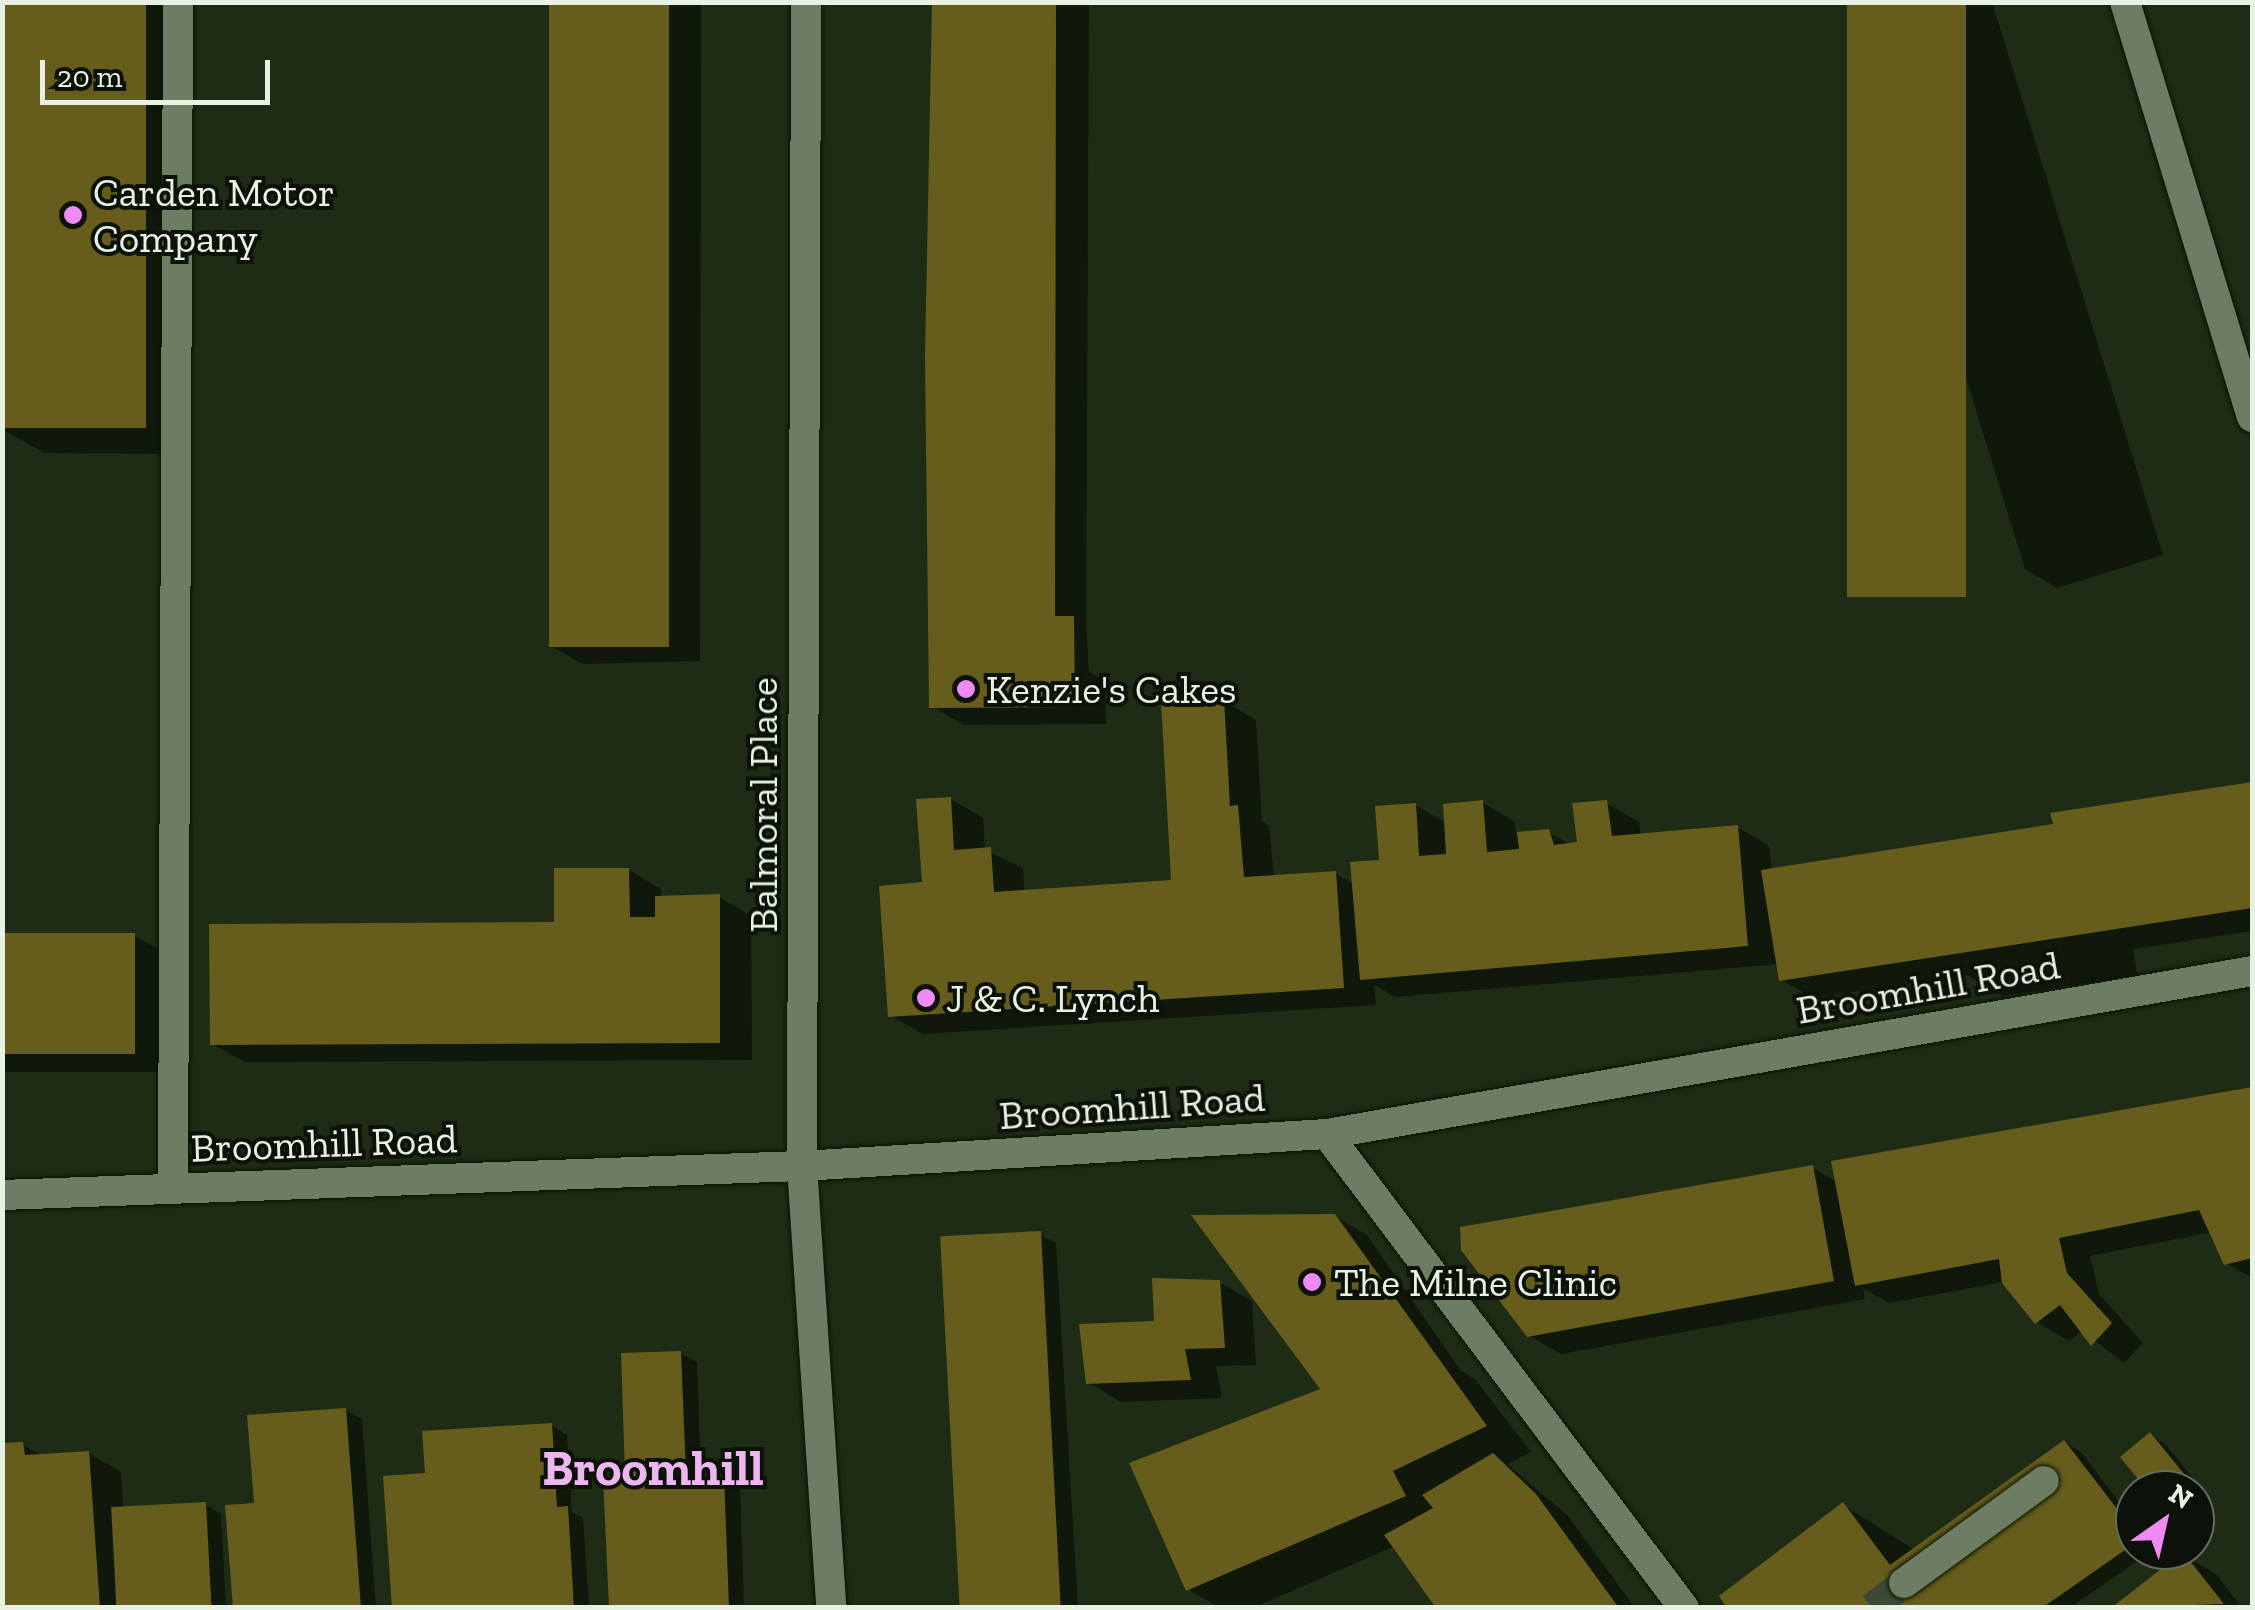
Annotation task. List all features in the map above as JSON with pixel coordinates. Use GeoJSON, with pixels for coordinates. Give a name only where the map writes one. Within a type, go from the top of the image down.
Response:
{"type":"FeatureCollection","features":[{"type":"Feature","properties":{"kind":"street"},"geometry":{"type":"LineString","coordinates":[[173,1189],[178,2]]}},
{"type":"Feature","properties":{"kind":"street","name":"Balmoral Place"},"geometry":{"type":"LineString","coordinates":[[806,2],[802,1166],[831,1608]]}},
{"type":"Feature","properties":{"kind":"street"},"geometry":{"type":"LineString","coordinates":[[2126,2],[2252,417]]}},
{"type":"Feature","properties":{"kind":"street","name":"Broomhill Road"},"geometry":{"type":"LineString","coordinates":[[2,1196],[802,1166],[1327,1134],[2252,970]]}},
{"type":"Feature","properties":{"kind":"street"},"geometry":{"type":"LineString","coordinates":[[1327,1134],[1684,1608]]}},
{"type":"Feature","properties":{"kind":"street"},"geometry":{"type":"LineString","coordinates":[[1904,1583],[2044,1481]]}},
{"type":"Feature","properties":{"kind":"building","name":"Carden Motor Company"},"geometry":{"type":"Polygon","coordinates":[[[2,2],[146,2],[146,428],[2,428],[2,2]]]}},
{"type":"Feature","properties":{"kind":"building"},"geometry":{"type":"Polygon","coordinates":[[[549,2],[669,2],[669,647],[549,647],[549,2]]]}},
{"type":"Feature","properties":{"kind":"building"},"geometry":{"type":"Polygon","coordinates":[[[932,2],[1056,2],[1055,616],[1074,616],[1075,707],[929,708],[925,356],[932,2]]]}},
{"type":"Feature","properties":{"kind":"building"},"geometry":{"type":"Polygon","coordinates":[[[1847,2],[1966,2],[1966,597],[1847,597],[1847,2]]]}},
{"type":"Feature","properties":{"kind":"building"},"geometry":{"type":"Polygon","coordinates":[[[1224,698],[1230,806],[1238,805],[1244,877],[1336,871],[1344,988],[888,1017],[879,886],[922,882],[916,799],[951,797],[954,850],[991,847],[994,892],[1171,880],[1161,701],[1224,698]]]}},
{"type":"Feature","properties":{"kind":"building"},"geometry":{"type":"Polygon","coordinates":[[[2252,782],[2252,908],[1779,981],[1761,870],[2053,824],[2050,813],[2252,782]]]}},
{"type":"Feature","properties":{"kind":"building"},"geometry":{"type":"Polygon","coordinates":[[[1483,800],[1487,852],[1519,849],[1517,832],[1549,829],[1554,845],[1577,842],[1572,803],[1607,800],[1612,836],[1738,825],[1748,946],[1360,980],[1350,862],[1379,860],[1375,806],[1416,803],[1419,856],[1446,854],[1443,804],[1483,800]]]}},
{"type":"Feature","properties":{"kind":"building"},"geometry":{"type":"Polygon","coordinates":[[[554,868],[629,868],[630,917],[655,917],[655,896],[720,894],[720,1043],[210,1045],[209,924],[554,922],[554,868]]]}},
{"type":"Feature","properties":{"kind":"building"},"geometry":{"type":"Polygon","coordinates":[[[2,933],[135,933],[135,1054],[2,1054],[2,933]]]}},
{"type":"Feature","properties":{"kind":"building"},"geometry":{"type":"Polygon","coordinates":[[[2252,1087],[2252,1258],[2224,1265],[2199,1210],[2059,1238],[2067,1273],[2112,1323],[2091,1346],[2060,1305],[2035,1324],[2002,1283],[1999,1259],[1855,1286],[1831,1161],[2252,1087]]]}},
{"type":"Feature","properties":{"kind":"building"},"geometry":{"type":"Polygon","coordinates":[[[1813,1165],[1834,1281],[1527,1337],[1461,1250],[1460,1227],[1813,1165]]]}},
{"type":"Feature","properties":{"kind":"building"},"geometry":{"type":"Polygon","coordinates":[[[1335,1214],[1487,1426],[1393,1471],[1406,1496],[1186,1591],[1129,1463],[1320,1389],[1191,1215],[1335,1214]]]}},
{"type":"Feature","properties":{"kind":"building"},"geometry":{"type":"Polygon","coordinates":[[[1041,1231],[1061,1608],[960,1608],[940,1236],[1041,1231]]]}},
{"type":"Feature","properties":{"kind":"building"},"geometry":{"type":"Polygon","coordinates":[[[1152,1278],[1220,1280],[1225,1348],[1185,1349],[1191,1380],[1086,1384],[1079,1324],[1154,1321],[1152,1278]]]}},
{"type":"Feature","properties":{"kind":"building"},"geometry":{"type":"Polygon","coordinates":[[[681,1351],[686,1475],[724,1474],[729,1607],[609,1608],[603,1477],[625,1475],[621,1353],[681,1351]]]}},
{"type":"Feature","properties":{"kind":"building"},"geometry":{"type":"Polygon","coordinates":[[[346,1408],[361,1608],[233,1608],[225,1505],[254,1503],[247,1415],[346,1408]]]}},
{"type":"Feature","properties":{"kind":"building"},"geometry":{"type":"Polygon","coordinates":[[[552,1423],[557,1507],[568,1506],[574,1608],[392,1608],[383,1476],[425,1473],[422,1431],[552,1423]]]}},
{"type":"Feature","properties":{"kind":"building"},"geometry":{"type":"Polygon","coordinates":[[[2150,1432],[2181,1470],[2131,1470],[2120,1457],[2150,1432]]]}},
{"type":"Feature","properties":{"kind":"building"},"geometry":{"type":"Polygon","coordinates":[[[2064,1440],[2115,1506],[2115,1557],[2042,1608],[1727,1608],[1719,1596],[1843,1502],[1890,1565],[2064,1440]]]}},
{"type":"Feature","properties":{"kind":"building"},"geometry":{"type":"Polygon","coordinates":[[[23,1442],[25,1455],[89,1451],[100,1608],[2,1608],[2,1443],[23,1442]]]}},
{"type":"Feature","properties":{"kind":"building"},"geometry":{"type":"Polygon","coordinates":[[[1493,1453],[1536,1494],[1619,1608],[1436,1608],[1384,1535],[1433,1508],[1422,1495],[1493,1453]]]}},
{"type":"Feature","properties":{"kind":"building"},"geometry":{"type":"Polygon","coordinates":[[[206,1502],[212,1608],[116,1608],[111,1507],[206,1502]]]}},
{"type":"Feature","properties":{"kind":"building"},"geometry":{"type":"Polygon","coordinates":[[[2160,1570],[2197,1570],[2224,1604],[2111,1608],[2160,1570]]]}},
{"type":"Feature","properties":{"kind":"tunnel"},"geometry":{"type":"LineString","coordinates":[[1872,1608],[1904,1583]]}},
{"type":"Feature","properties":{"kind":"place","name":"Carden Motor Company"},"geometry":{"type":"Point","coordinates":[73,215]}},
{"type":"Feature","properties":{"kind":"place","name":"Kenzie's Cakes"},"geometry":{"type":"Point","coordinates":[966,689]}},
{"type":"Feature","properties":{"kind":"place","name":"J & C. Lynch"},"geometry":{"type":"Point","coordinates":[926,998]}},
{"type":"Feature","properties":{"kind":"place","name":"The Milne Clinic"},"geometry":{"type":"Point","coordinates":[1312,1282]}},
{"type":"Feature","properties":{"kind":"district","name":"Broomhill"},"geometry":{"type":"Point","coordinates":[653,1469]}}]}
